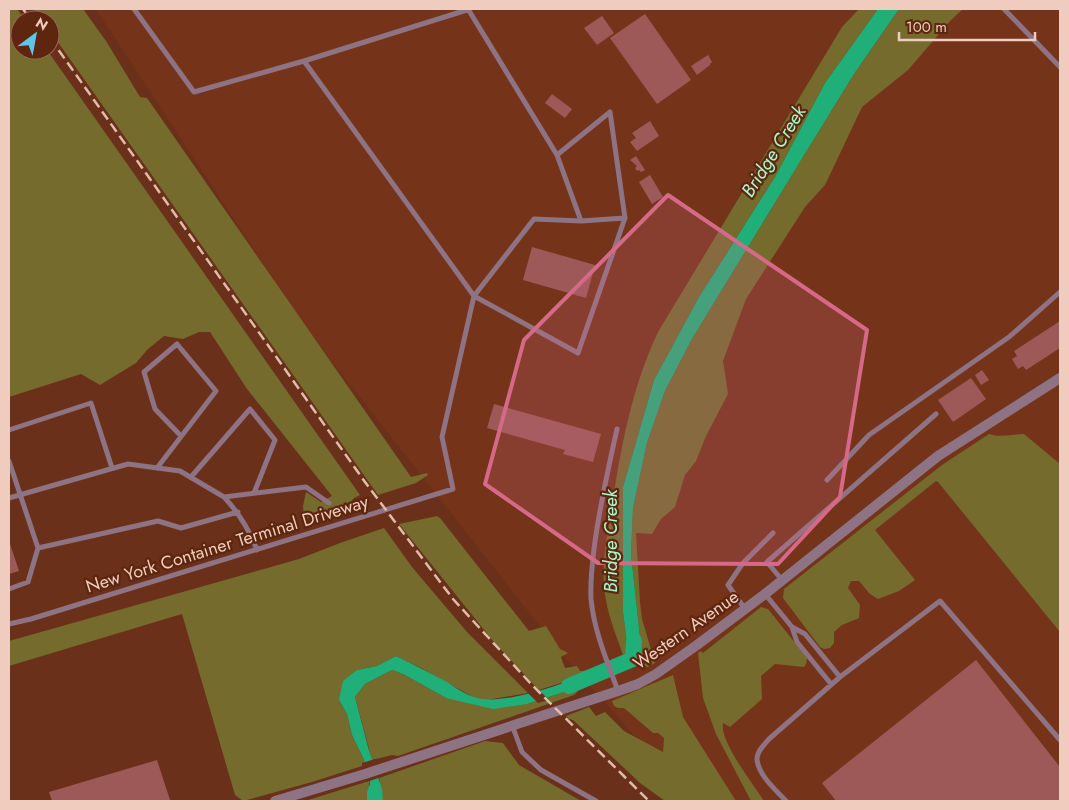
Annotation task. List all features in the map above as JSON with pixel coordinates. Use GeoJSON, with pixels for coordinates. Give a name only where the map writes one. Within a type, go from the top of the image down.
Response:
{"type":"FeatureCollection","features":[{"type":"Feature","properties":{"kind":"street","name":"Western Avenue"},"geometry":{"type":"LineString","coordinates":[[275,801],[365,774],[638,684],[656,674],[765,594],[938,456],[1060,378]]}},
{"type":"Feature","properties":{"kind":"lane"},"geometry":{"type":"LineString","coordinates":[[134,9],[194,92],[304,61],[469,9],[557,156],[581,221]]}},
{"type":"Feature","properties":{"kind":"lane"},"geometry":{"type":"LineString","coordinates":[[1004,9],[1060,67]]}},
{"type":"Feature","properties":{"kind":"lane"},"geometry":{"type":"LineString","coordinates":[[304,61],[474,296],[578,353],[625,218],[610,112],[557,156]]}},
{"type":"Feature","properties":{"kind":"lane"},"geometry":{"type":"LineString","coordinates":[[474,296],[534,219],[581,221],[625,218]]}},
{"type":"Feature","properties":{"kind":"lane"},"geometry":{"type":"LineString","coordinates":[[827,480],[869,435],[1009,337],[1060,292]]}},
{"type":"Feature","properties":{"kind":"lane","name":"New York Container Terminal Driveway"},"geometry":{"type":"LineString","coordinates":[[9,624],[31,619],[452,489],[442,437],[474,296]]}},
{"type":"Feature","properties":{"kind":"lane"},"geometry":{"type":"LineString","coordinates":[[157,468],[216,391],[177,344],[144,372],[155,409],[181,436]]}},
{"type":"Feature","properties":{"kind":"lane"},"geometry":{"type":"LineString","coordinates":[[9,430],[91,403],[112,468]]}},
{"type":"Feature","properties":{"kind":"lane"},"geometry":{"type":"LineString","coordinates":[[191,477],[250,409],[275,440],[254,493]]}},
{"type":"Feature","properties":{"kind":"lane"},"geometry":{"type":"LineString","coordinates":[[782,580],[767,562],[936,414]]}},
{"type":"Feature","properties":{"kind":"lane"},"geometry":{"type":"LineString","coordinates":[[617,429],[602,500],[591,576],[591,594],[594,617],[618,691]]}},
{"type":"Feature","properties":{"kind":"lane"},"geometry":{"type":"LineString","coordinates":[[9,462],[38,548],[28,582],[9,589]]}},
{"type":"Feature","properties":{"kind":"lane"},"geometry":{"type":"LineString","coordinates":[[9,498],[128,464],[180,471],[224,497],[238,512],[250,531],[257,550]]}},
{"type":"Feature","properties":{"kind":"lane"},"geometry":{"type":"LineString","coordinates":[[224,497],[306,487],[329,503]]}},
{"type":"Feature","properties":{"kind":"lane"},"geometry":{"type":"LineString","coordinates":[[38,548],[158,521],[181,528],[238,512]]}},
{"type":"Feature","properties":{"kind":"lane"},"geometry":{"type":"LineString","coordinates":[[745,609],[728,585],[743,563],[773,533]]}},
{"type":"Feature","properties":{"kind":"lane"},"geometry":{"type":"LineString","coordinates":[[765,594],[792,627],[797,642],[832,684]]}},
{"type":"Feature","properties":{"kind":"lane"},"geometry":{"type":"LineString","coordinates":[[786,801],[761,772],[757,759],[760,750],[768,739],[840,677],[940,601],[1060,740]]}},
{"type":"Feature","properties":{"kind":"lane"},"geometry":{"type":"LineString","coordinates":[[792,627],[805,634],[840,677]]}},
{"type":"Feature","properties":{"kind":"lane"},"geometry":{"type":"LineString","coordinates":[[512,725],[522,752],[540,770],[596,801]]}},
{"type":"Feature","properties":{"kind":"highlighted area"},"geometry":{"type":"Polygon","coordinates":[[[668,195],[867,330],[840,497],[778,564],[598,563],[485,484],[524,340],[668,195]]]}},
{"type":"Feature","properties":{"kind":"shaded area"},"geometry":{"type":"Polygon","coordinates":[[[9,9],[17,9],[10,10],[10,60],[54,60],[360,495],[351,502],[304,519],[303,506],[306,492],[321,502],[332,496],[247,389],[210,332],[199,332],[183,339],[164,336],[147,350],[136,363],[100,385],[81,374],[9,397],[9,9]]]}},
{"type":"Feature","properties":{"kind":"shaded area"},"geometry":{"type":"Polygon","coordinates":[[[83,9],[106,41],[140,97],[147,98],[411,477],[427,473],[428,475],[416,483],[378,495],[60,45],[60,10],[35,10],[83,9]]]}},
{"type":"Feature","properties":{"kind":"shaded area"},"geometry":{"type":"Polygon","coordinates":[[[96,9],[1060,9],[1060,801],[693,801],[565,658],[304,326],[96,9]]]}},
{"type":"Feature","properties":{"kind":"shaded area"},"geometry":{"type":"Polygon","coordinates":[[[859,9],[878,9],[825,83],[775,177],[699,297],[654,380],[623,487],[623,612],[629,659],[623,655],[607,607],[604,589],[604,556],[618,467],[628,421],[641,376],[658,332],[842,27],[859,9]]]}},
{"type":"Feature","properties":{"kind":"shaded area"},"geometry":{"type":"Polygon","coordinates":[[[878,9],[899,9],[854,74],[784,188],[692,339],[665,391],[647,443],[633,508],[631,554],[643,665],[629,659],[623,612],[623,487],[654,380],[699,297],[775,177],[825,83],[878,9]]]}},
{"type":"Feature","properties":{"kind":"shaded area"},"geometry":{"type":"Polygon","coordinates":[[[899,9],[963,9],[951,20],[908,70],[862,107],[825,185],[805,207],[746,299],[723,361],[728,394],[706,436],[696,461],[685,475],[675,507],[661,519],[652,534],[636,533],[642,619],[655,663],[647,667],[643,665],[631,554],[633,508],[647,443],[665,391],[692,339],[784,188],[854,74],[899,9]]]}},
{"type":"Feature","properties":{"kind":"shaded area"},"geometry":{"type":"Polygon","coordinates":[[[989,434],[1002,436],[1024,434],[1060,464],[1060,632],[936,481],[875,530],[915,580],[899,591],[878,599],[870,594],[859,581],[851,581],[848,588],[860,605],[859,618],[842,625],[834,632],[834,643],[830,648],[824,649],[820,647],[783,598],[784,589],[942,465],[989,434]]]}},
{"type":"Feature","properties":{"kind":"shaded area"},"geometry":{"type":"Polygon","coordinates":[[[437,516],[529,631],[546,626],[560,649],[568,653],[561,657],[565,668],[577,666],[580,671],[594,670],[592,673],[539,690],[536,687],[493,641],[399,524],[437,516]]]}},
{"type":"Feature","properties":{"kind":"shaded area"},"geometry":{"type":"Polygon","coordinates":[[[384,528],[412,567],[467,632],[528,693],[487,700],[473,697],[396,656],[377,666],[357,670],[339,700],[347,714],[352,735],[365,762],[362,763],[362,766],[243,801],[235,795],[182,614],[9,666],[9,641],[299,559],[384,528]]]}},
{"type":"Feature","properties":{"kind":"shaded area"},"geometry":{"type":"Polygon","coordinates":[[[761,607],[768,609],[807,658],[804,667],[775,664],[761,676],[762,699],[730,727],[723,723],[726,741],[764,801],[751,801],[716,734],[703,698],[698,653],[701,651],[703,653],[761,607]]]}},
{"type":"Feature","properties":{"kind":"shaded area"},"geometry":{"type":"Polygon","coordinates":[[[396,656],[467,694],[486,699],[501,699],[550,688],[592,673],[583,686],[527,704],[493,709],[446,698],[403,674],[392,670],[365,684],[355,697],[368,747],[382,789],[383,801],[367,801],[367,792],[370,784],[364,760],[352,735],[347,714],[339,700],[343,681],[357,670],[377,666],[396,656]]]}},
{"type":"Feature","properties":{"kind":"shaded area"},"geometry":{"type":"Polygon","coordinates":[[[392,670],[403,674],[446,698],[527,704],[583,686],[574,695],[398,756],[392,755],[372,760],[355,697],[365,684],[392,670]]]}},
{"type":"Feature","properties":{"kind":"shaded area"},"geometry":{"type":"Polygon","coordinates":[[[673,675],[683,717],[736,801],[665,801],[640,783],[573,720],[566,716],[589,707],[596,716],[605,712],[624,731],[663,752],[664,738],[658,733],[653,733],[624,708],[614,706],[612,701],[673,675]]]}},
{"type":"Feature","properties":{"kind":"shaded area"},"geometry":{"type":"Polygon","coordinates":[[[485,741],[503,743],[519,765],[581,801],[305,801],[369,781],[369,787],[380,784],[379,778],[485,741]]]}},
{"type":"Feature","properties":{"kind":"pier"},"geometry":{"type":"Polygon","coordinates":[[[537,688],[549,700],[538,703],[526,691],[537,688]]]}},
{"type":"Feature","properties":{"kind":"pier"},"geometry":{"type":"Polygon","coordinates":[[[375,759],[381,777],[367,782],[362,763],[375,759]]]}},
{"type":"Feature","properties":{"kind":"building"},"geometry":{"type":"Polygon","coordinates":[[[645,14],[691,80],[657,104],[610,38],[645,14]]]}},
{"type":"Feature","properties":{"kind":"building"},"geometry":{"type":"Polygon","coordinates":[[[602,16],[614,33],[597,45],[584,28],[602,16]]]}},
{"type":"Feature","properties":{"kind":"building"},"geometry":{"type":"Polygon","coordinates":[[[708,55],[712,62],[697,75],[691,66],[708,55]]]}},
{"type":"Feature","properties":{"kind":"building"},"geometry":{"type":"Polygon","coordinates":[[[552,94],[572,109],[565,118],[545,103],[552,94]]]}},
{"type":"Feature","properties":{"kind":"building"},"geometry":{"type":"Polygon","coordinates":[[[650,121],[659,136],[637,151],[630,142],[636,138],[632,133],[650,121]]]}},
{"type":"Feature","properties":{"kind":"building"},"geometry":{"type":"Polygon","coordinates":[[[636,156],[645,170],[641,172],[637,171],[635,168],[637,166],[630,160],[636,156]]]}},
{"type":"Feature","properties":{"kind":"building"},"geometry":{"type":"Polygon","coordinates":[[[650,175],[663,197],[652,204],[639,182],[650,175]]]}},
{"type":"Feature","properties":{"kind":"building"},"geometry":{"type":"Polygon","coordinates":[[[532,247],[595,265],[586,298],[523,280],[532,247]]]}},
{"type":"Feature","properties":{"kind":"building"},"geometry":{"type":"Polygon","coordinates":[[[1060,321],[1060,348],[1026,370],[1023,366],[1018,369],[1012,359],[1017,356],[1014,351],[1060,321]]]}},
{"type":"Feature","properties":{"kind":"building"},"geometry":{"type":"Polygon","coordinates":[[[982,370],[989,380],[981,385],[975,375],[982,370]]]}},
{"type":"Feature","properties":{"kind":"building"},"geometry":{"type":"Polygon","coordinates":[[[971,378],[986,399],[953,422],[938,400],[971,378]]]}},
{"type":"Feature","properties":{"kind":"building"},"geometry":{"type":"Polygon","coordinates":[[[494,404],[601,434],[593,462],[563,454],[565,450],[487,428],[494,404]]]}},
{"type":"Feature","properties":{"kind":"building"},"geometry":{"type":"Polygon","coordinates":[[[9,541],[19,571],[9,574],[9,541]]]}},
{"type":"Feature","properties":{"kind":"building"},"geometry":{"type":"Polygon","coordinates":[[[976,660],[1060,767],[1060,801],[836,801],[822,783],[976,660]]]}},
{"type":"Feature","properties":{"kind":"building"},"geometry":{"type":"Polygon","coordinates":[[[157,760],[170,800],[52,801],[49,792],[157,760]]]}},
{"type":"Feature","properties":{"kind":"waterway","name":"Bridge Creek"},"geometry":{"type":"LineString","coordinates":[[569,686],[633,659],[634,641]]}},
{"type":"Feature","properties":{"kind":"railway"},"geometry":{"type":"LineString","coordinates":[[60,52],[365,482],[453,599],[532,685],[649,801]]}}]}
